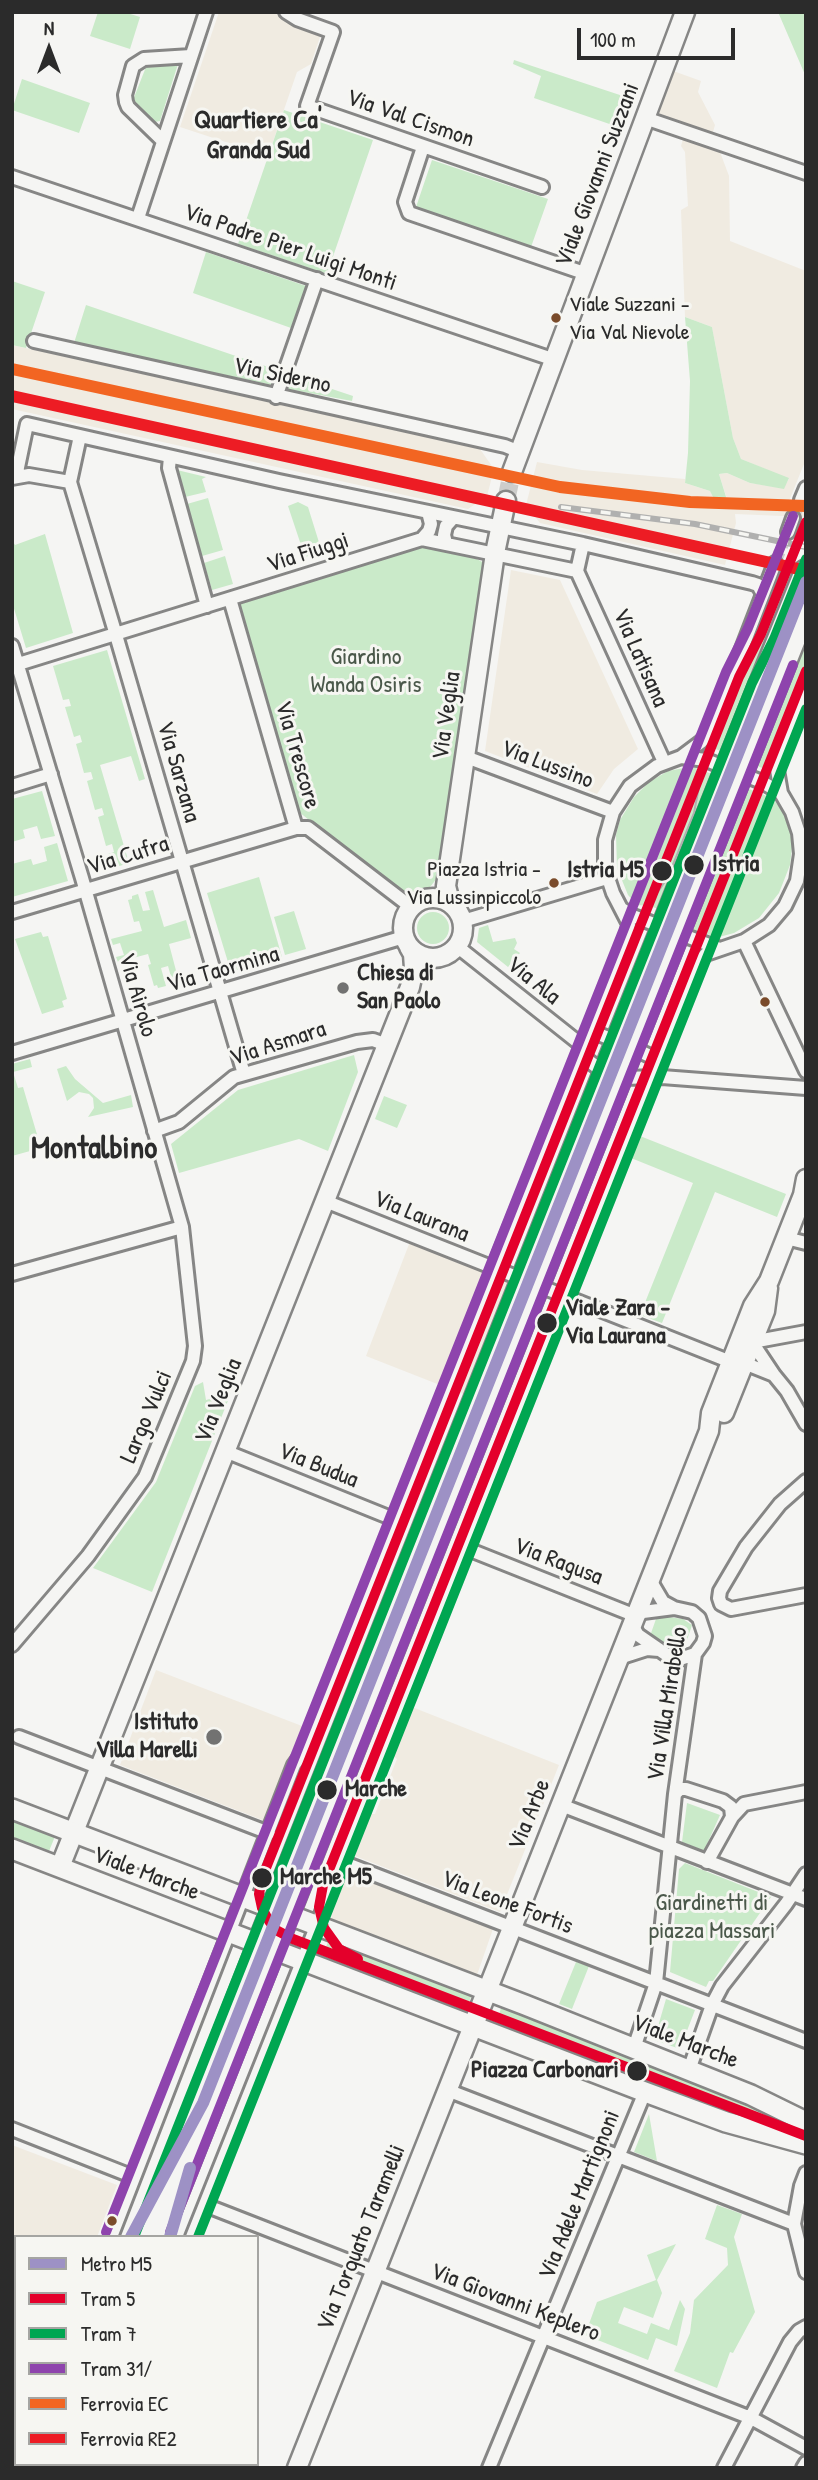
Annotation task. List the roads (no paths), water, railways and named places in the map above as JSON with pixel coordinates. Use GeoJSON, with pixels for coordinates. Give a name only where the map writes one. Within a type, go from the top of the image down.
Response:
{"type":"FeatureCollection","features":[{"type":"Feature","properties":{"kind":"main road"},"geometry":{"type":"LineString","coordinates":[[267,1947],[734,771],[806,570]]}},
{"type":"Feature","properties":{"kind":"main road"},"geometry":{"type":"LineString","coordinates":[[734,771],[806,613]]}},
{"type":"Feature","properties":{"kind":"main road","name":"Viale Marche"},"geometry":{"type":"LineString","coordinates":[[12,1809],[487,1990],[751,2095],[806,2122]]}},
{"type":"Feature","properties":{"kind":"main road","name":"Viale Marche"},"geometry":{"type":"LineString","coordinates":[[12,1849],[645,2092],[726,2122],[805,2143]]}},
{"type":"Feature","properties":{"kind":"main road"},"geometry":{"type":"LineString","coordinates":[[472,2026],[487,1990]]}},
{"type":"Feature","properties":{"kind":"street"},"geometry":{"type":"LineString","coordinates":[[138,218],[206,12]]}},
{"type":"Feature","properties":{"kind":"street","name":"Via Val Cismon"},"geometry":{"type":"LineString","coordinates":[[286,12],[297,19],[333,32],[307,106],[542,187]]}},
{"type":"Feature","properties":{"kind":"street","name":"Viale Giovanni Suzzani"},"geometry":{"type":"LineString","coordinates":[[512,472],[685,12]]}},
{"type":"Feature","properties":{"kind":"street"},"geometry":{"type":"LineString","coordinates":[[163,141],[128,107],[125,95],[133,66],[144,59],[191,56]]}},
{"type":"Feature","properties":{"kind":"street"},"geometry":{"type":"LineString","coordinates":[[645,118],[806,173]]}},
{"type":"Feature","properties":{"kind":"street"},"geometry":{"type":"LineString","coordinates":[[423,147],[405,202],[409,213],[587,274]]}},
{"type":"Feature","properties":{"kind":"street","name":"Via Padre Pier Luigi Monti"},"geometry":{"type":"LineString","coordinates":[[12,177],[555,360]]}},
{"type":"Feature","properties":{"kind":"street"},"geometry":{"type":"LineString","coordinates":[[276,397],[317,279]]}},
{"type":"Feature","properties":{"kind":"street","name":"Via Siderno"},"geometry":{"type":"LineString","coordinates":[[34,341],[505,446],[520,452]]}},
{"type":"Feature","properties":{"kind":"street"},"geometry":{"type":"LineString","coordinates":[[80,436],[69,482],[29,475],[14,478],[27,424],[752,583],[758,585],[763,594]]}},
{"type":"Feature","properties":{"kind":"street"},"geometry":{"type":"LineString","coordinates":[[170,457],[169,468],[207,606]]}},
{"type":"Feature","properties":{"kind":"street","name":"Via Sarzana"},"geometry":{"type":"LineString","coordinates":[[69,482],[243,1074]]}},
{"type":"Feature","properties":{"kind":"street"},"geometry":{"type":"LineString","coordinates":[[500,527],[506,501]]}},
{"type":"Feature","properties":{"kind":"street"},"geometry":{"type":"LineString","coordinates":[[422,539],[431,524],[428,512]]}},
{"type":"Feature","properties":{"kind":"street"},"geometry":{"type":"LineString","coordinates":[[446,543],[446,526],[453,518]]}},
{"type":"Feature","properties":{"kind":"street"},"geometry":{"type":"LineString","coordinates":[[788,532],[793,518]]}},
{"type":"Feature","properties":{"kind":"street","name":"Via Veglia"},"geometry":{"type":"LineString","coordinates":[[444,895],[500,527]]}},
{"type":"Feature","properties":{"kind":"street"},"geometry":{"type":"LineString","coordinates":[[422,539],[577,571],[583,544]]}},
{"type":"Feature","properties":{"kind":"street","name":"Via Fiuggi"},"geometry":{"type":"LineString","coordinates":[[15,666],[422,539]]}},
{"type":"Feature","properties":{"kind":"street"},"geometry":{"type":"LineString","coordinates":[[112,2235],[294,1765],[305,1750],[499,1270],[524,1193],[536,1173],[627,941],[629,924],[607,878],[604,845],[613,813],[630,786],[643,775],[664,762],[681,757],[710,732],[775,563]]}},
{"type":"Feature","properties":{"kind":"street","name":"Via Latisana"},"geometry":{"type":"LineString","coordinates":[[577,571],[664,762]]}},
{"type":"Feature","properties":{"kind":"street","name":"Via Trescore"},"geometry":{"type":"LineString","coordinates":[[230,599],[296,828],[308,828],[411,907]]}},
{"type":"Feature","properties":{"kind":"street","name":"Via Airolo"},"geometry":{"type":"LineString","coordinates":[[12,646],[15,666],[51,774],[182,1227],[195,1346],[193,1361]]}},
{"type":"Feature","properties":{"kind":"street"},"geometry":{"type":"LineString","coordinates":[[193,2235],[526,1392],[539,1367],[694,967],[706,954],[744,941],[762,931],[782,911],[794,887],[803,862],[797,825],[781,793],[776,764],[806,686]]}},
{"type":"Feature","properties":{"kind":"street","name":"Via Lussino"},"geometry":{"type":"LineString","coordinates":[[466,757],[613,813]]}},
{"type":"Feature","properties":{"kind":"street"},"geometry":{"type":"LineString","coordinates":[[681,757],[701,759],[768,785],[781,793]]}},
{"type":"Feature","properties":{"kind":"street"},"geometry":{"type":"LineString","coordinates":[[12,786],[51,774]]}},
{"type":"Feature","properties":{"kind":"street","name":"Via Cufra"},"geometry":{"type":"LineString","coordinates":[[12,912],[296,828]]}},
{"type":"Feature","properties":{"kind":"street"},"geometry":{"type":"LineString","coordinates":[[463,921],[607,878]]}},
{"type":"Feature","properties":{"kind":"street"},"geometry":{"type":"LineString","coordinates":[[444,895],[461,914],[463,934],[458,947],[442,957],[422,957],[407,942],[404,921],[411,907],[426,898],[444,895]]}},
{"type":"Feature","properties":{"kind":"street"},"geometry":{"type":"LineString","coordinates":[[622,909],[720,949]]}},
{"type":"Feature","properties":{"kind":"street"},"geometry":{"type":"LineString","coordinates":[[744,941],[806,1071]]}},
{"type":"Feature","properties":{"kind":"street","name":"Via Veglia"},"geometry":{"type":"LineString","coordinates":[[407,942],[413,954],[414,968],[410,987]]}},
{"type":"Feature","properties":{"kind":"street","name":"Via Taormina"},"geometry":{"type":"LineString","coordinates":[[12,1053],[407,942]]}},
{"type":"Feature","properties":{"kind":"street","name":"Via Ala"},"geometry":{"type":"LineString","coordinates":[[458,947],[612,1075]]}},
{"type":"Feature","properties":{"kind":"street","name":"Via Veglia"},"geometry":{"type":"LineString","coordinates":[[74,1833],[410,987],[424,964],[442,957]]}},
{"type":"Feature","properties":{"kind":"street"},"geometry":{"type":"LineString","coordinates":[[589,1033],[624,1044],[652,1057],[658,1063]]}},
{"type":"Feature","properties":{"kind":"street","name":"Via Asmara"},"geometry":{"type":"LineString","coordinates":[[154,1131],[178,1122],[229,1080],[243,1074],[357,1042],[373,1040],[387,1045]]}},
{"type":"Feature","properties":{"kind":"street"},"geometry":{"type":"LineString","coordinates":[[612,1075],[806,1088]]}},
{"type":"Feature","properties":{"kind":"street","name":"Via Arbe"},"geometry":{"type":"LineString","coordinates":[[487,1990],[709,1431],[722,1417],[753,1306],[769,1281],[805,1188]]}},
{"type":"Feature","properties":{"kind":"street","name":"Via Laurana"},"geometry":{"type":"LineString","coordinates":[[324,1201],[566,1297],[774,1375]]}},
{"type":"Feature","properties":{"kind":"street"},"geometry":{"type":"LineString","coordinates":[[12,1274],[182,1227]]}},
{"type":"Feature","properties":{"kind":"street"},"geometry":{"type":"LineString","coordinates":[[786,1238],[806,1243]]}},
{"type":"Feature","properties":{"kind":"street","name":"Via Arbe"},"geometry":{"type":"LineString","coordinates":[[738,1363],[752,1342],[765,1311],[769,1281]]}},
{"type":"Feature","properties":{"kind":"street"},"geometry":{"type":"LineString","coordinates":[[806,1332],[752,1342],[787,1391],[806,1424]]}},
{"type":"Feature","properties":{"kind":"street","name":"Largo Vulci"},"geometry":{"type":"LineString","coordinates":[[12,1645],[88,1556],[138,1488],[155,1457],[193,1361]]}},
{"type":"Feature","properties":{"kind":"street","name":"Via Budua"},"geometry":{"type":"LineString","coordinates":[[225,1451],[396,1520]]}},
{"type":"Feature","properties":{"kind":"street","name":"Via Villa Mirabello"},"geometry":{"type":"LineString","coordinates":[[634,2048],[656,1983],[675,1794],[695,1654],[705,1636],[701,1621],[721,1604],[720,1591],[746,1547],[767,1519],[806,1481]]}},
{"type":"Feature","properties":{"kind":"street","name":"Via Ragusa"},"geometry":{"type":"LineString","coordinates":[[465,1548],[634,1620]]}},
{"type":"Feature","properties":{"kind":"street"},"geometry":{"type":"LineString","coordinates":[[650,1580],[663,1602],[692,1612],[701,1621]]}},
{"type":"Feature","properties":{"kind":"street"},"geometry":{"type":"LineString","coordinates":[[721,1604],[731,1609],[806,1595]]}},
{"type":"Feature","properties":{"kind":"street"},"geometry":{"type":"LineString","coordinates":[[659,1651],[638,1635],[634,1620],[643,1612],[674,1608]]}},
{"type":"Feature","properties":{"kind":"street"},"geometry":{"type":"LineString","coordinates":[[619,1658],[647,1649],[680,1659],[695,1654]]}},
{"type":"Feature","properties":{"kind":"street"},"geometry":{"type":"LineString","coordinates":[[19,1737],[269,1833]]}},
{"type":"Feature","properties":{"kind":"street"},"geometry":{"type":"LineString","coordinates":[[675,1794],[680,1789],[686,1789],[723,1801],[731,1807],[732,1816]]}},
{"type":"Feature","properties":{"kind":"street"},"geometry":{"type":"LineString","coordinates":[[707,1862],[732,1816],[740,1807],[749,1802],[806,1792]]}},
{"type":"Feature","properties":{"kind":"street"},"geometry":{"type":"LineString","coordinates":[[561,1805],[800,1896]]}},
{"type":"Feature","properties":{"kind":"street","name":"Viale Marche"},"geometry":{"type":"LineString","coordinates":[[60,1867],[74,1833]]}},
{"type":"Feature","properties":{"kind":"street","name":"Via Leone Fortis"},"geometry":{"type":"LineString","coordinates":[[342,1862],[806,2041]]}},
{"type":"Feature","properties":{"kind":"street"},"geometry":{"type":"LineString","coordinates":[[689,2070],[712,2005],[722,1986],[800,1896],[806,1874]]}},
{"type":"Feature","properties":{"kind":"street"},"geometry":{"type":"LineString","coordinates":[[144,2235],[267,1947]]}},
{"type":"Feature","properties":{"kind":"street"},"geometry":{"type":"LineString","coordinates":[[161,2235],[267,1947]]}},
{"type":"Feature","properties":{"kind":"street","name":"Via Torquato Taramelli"},"geometry":{"type":"LineString","coordinates":[[297,2468],[472,2026]]}},
{"type":"Feature","properties":{"kind":"street"},"geometry":{"type":"LineString","coordinates":[[447,2090],[794,2224]]}},
{"type":"Feature","properties":{"kind":"street","name":"Via Adele Martignoni"},"geometry":{"type":"LineString","coordinates":[[489,2468],[645,2092]]}},
{"type":"Feature","properties":{"kind":"street"},"geometry":{"type":"LineString","coordinates":[[12,2129],[134,2177]]}},
{"type":"Feature","properties":{"kind":"street"},"geometry":{"type":"LineString","coordinates":[[806,2173],[794,2224],[806,2272]]}},
{"type":"Feature","properties":{"kind":"street","name":"Via Giovanni Keplero"},"geometry":{"type":"LineString","coordinates":[[205,2205],[751,2418],[806,2448]]}},
{"type":"Feature","properties":{"kind":"street"},"geometry":{"type":"LineString","coordinates":[[724,2468],[790,2342],[799,2331],[806,2328]]}},
{"type":"Feature","properties":{"kind":"tunnel"},"geometry":{"type":"LineString","coordinates":[[506,501],[512,472]]}},
{"type":"Feature","properties":{"kind":"tunnel"},"geometry":{"type":"LineString","coordinates":[[793,518],[801,500]]}},
{"type":"Feature","properties":{"kind":"tunnel"},"geometry":{"type":"LineString","coordinates":[[775,563],[788,532]]}},
{"type":"Feature","properties":{"kind":"tram line","name":"31/"},"geometry":{"type":"LineString","coordinates":[[106,2232],[726,672],[748,628],[793,516]]}},
{"type":"Feature","properties":{"kind":"tram line","name":"5"},"geometry":{"type":"LineString","coordinates":[[806,522],[761,634],[739,677],[262,1878],[259,1894],[269,1921],[276,1930],[293,1939],[806,2136]]}},
{"type":"Feature","properties":{"kind":"tram line","name":"7"},"geometry":{"type":"LineString","coordinates":[[135,2235],[752,683],[774,639],[806,559]]}},
{"type":"Feature","properties":{"kind":"tram line","name":"31/"},"geometry":{"type":"LineString","coordinates":[[170,2232],[793,665]]}},
{"type":"Feature","properties":{"kind":"tram line","name":"5"},"geometry":{"type":"LineString","coordinates":[[358,1959],[339,1949],[324,1928],[319,1907],[323,1885],[806,671]]}},
{"type":"Feature","properties":{"kind":"tram line","name":"7"},"geometry":{"type":"LineString","coordinates":[[199,2235],[806,709]]}},
{"type":"Feature","properties":{"kind":"tram line"},"geometry":{"type":"LineString","coordinates":[[649,905],[668,877],[694,813],[702,771]]}},
{"type":"Feature","properties":{"kind":"railway"},"geometry":{"type":"LineString","coordinates":[[561,507],[695,524],[806,547]]}},
{"type":"Feature","properties":{"kind":"metro line","name":"M5"},"geometry":{"type":"LineString","coordinates":[[132,2235],[203,2103],[806,582]]}},
{"type":"Feature","properties":{"kind":"metro line","name":"M5"},"geometry":{"type":"LineString","coordinates":[[171,2235],[190,2168]]}},
{"type":"Feature","properties":{"kind":"rail line","name":"EC"},"geometry":{"type":"LineString","coordinates":[[12,369],[560,487],[690,502],[806,506]]}},
{"type":"Feature","properties":{"kind":"rail line","name":"RE2"},"geometry":{"type":"LineString","coordinates":[[12,396],[803,570]]}},
{"type":"Feature","properties":{"kind":"place","name":"Viale Suzzani - Via Val Nievole"},"geometry":{"type":"Point","coordinates":[556,318]}},
{"type":"Feature","properties":{"kind":"place","name":"Istria"},"geometry":{"type":"Point","coordinates":[694,865]}},
{"type":"Feature","properties":{"kind":"place","name":"Istria M5"},"geometry":{"type":"Point","coordinates":[662,871]}},
{"type":"Feature","properties":{"kind":"place","name":"Piazza Istria - Via Lussinpiccolo"},"geometry":{"type":"Point","coordinates":[554,883]}},
{"type":"Feature","properties":{"kind":"place","name":"Chiesa di San Paolo"},"geometry":{"type":"Point","coordinates":[343,988]}},
{"type":"Feature","properties":{"kind":"place","name":"Viale Zara - Via Laurana"},"geometry":{"type":"Point","coordinates":[547,1323]}},
{"type":"Feature","properties":{"kind":"place","name":"Istituto Villa Marelli"},"geometry":{"type":"Point","coordinates":[214,1737]}},
{"type":"Feature","properties":{"kind":"place","name":"Marche"},"geometry":{"type":"Point","coordinates":[327,1790]}},
{"type":"Feature","properties":{"kind":"place","name":"Marche M5"},"geometry":{"type":"Point","coordinates":[262,1878]}},
{"type":"Feature","properties":{"kind":"place","name":"Piazza Carbonari"},"geometry":{"type":"Point","coordinates":[637,2071]}},
{"type":"Feature","properties":{"kind":"district","name":"Quartiere Ca' Granda Sud"},"geometry":{"type":"Point","coordinates":[258,136]}},
{"type":"Feature","properties":{"kind":"district","name":"Montalbino"},"geometry":{"type":"Point","coordinates":[94,1149]}},
{"type":"Feature","properties":{"kind":"park label","name":"Giardino Wanda Osiris"},"geometry":{"type":"Point","coordinates":[366,672]}},
{"type":"Feature","properties":{"kind":"park label","name":"Giardinetti di piazza Massari"},"geometry":{"type":"Point","coordinates":[712,1918]}}]}
